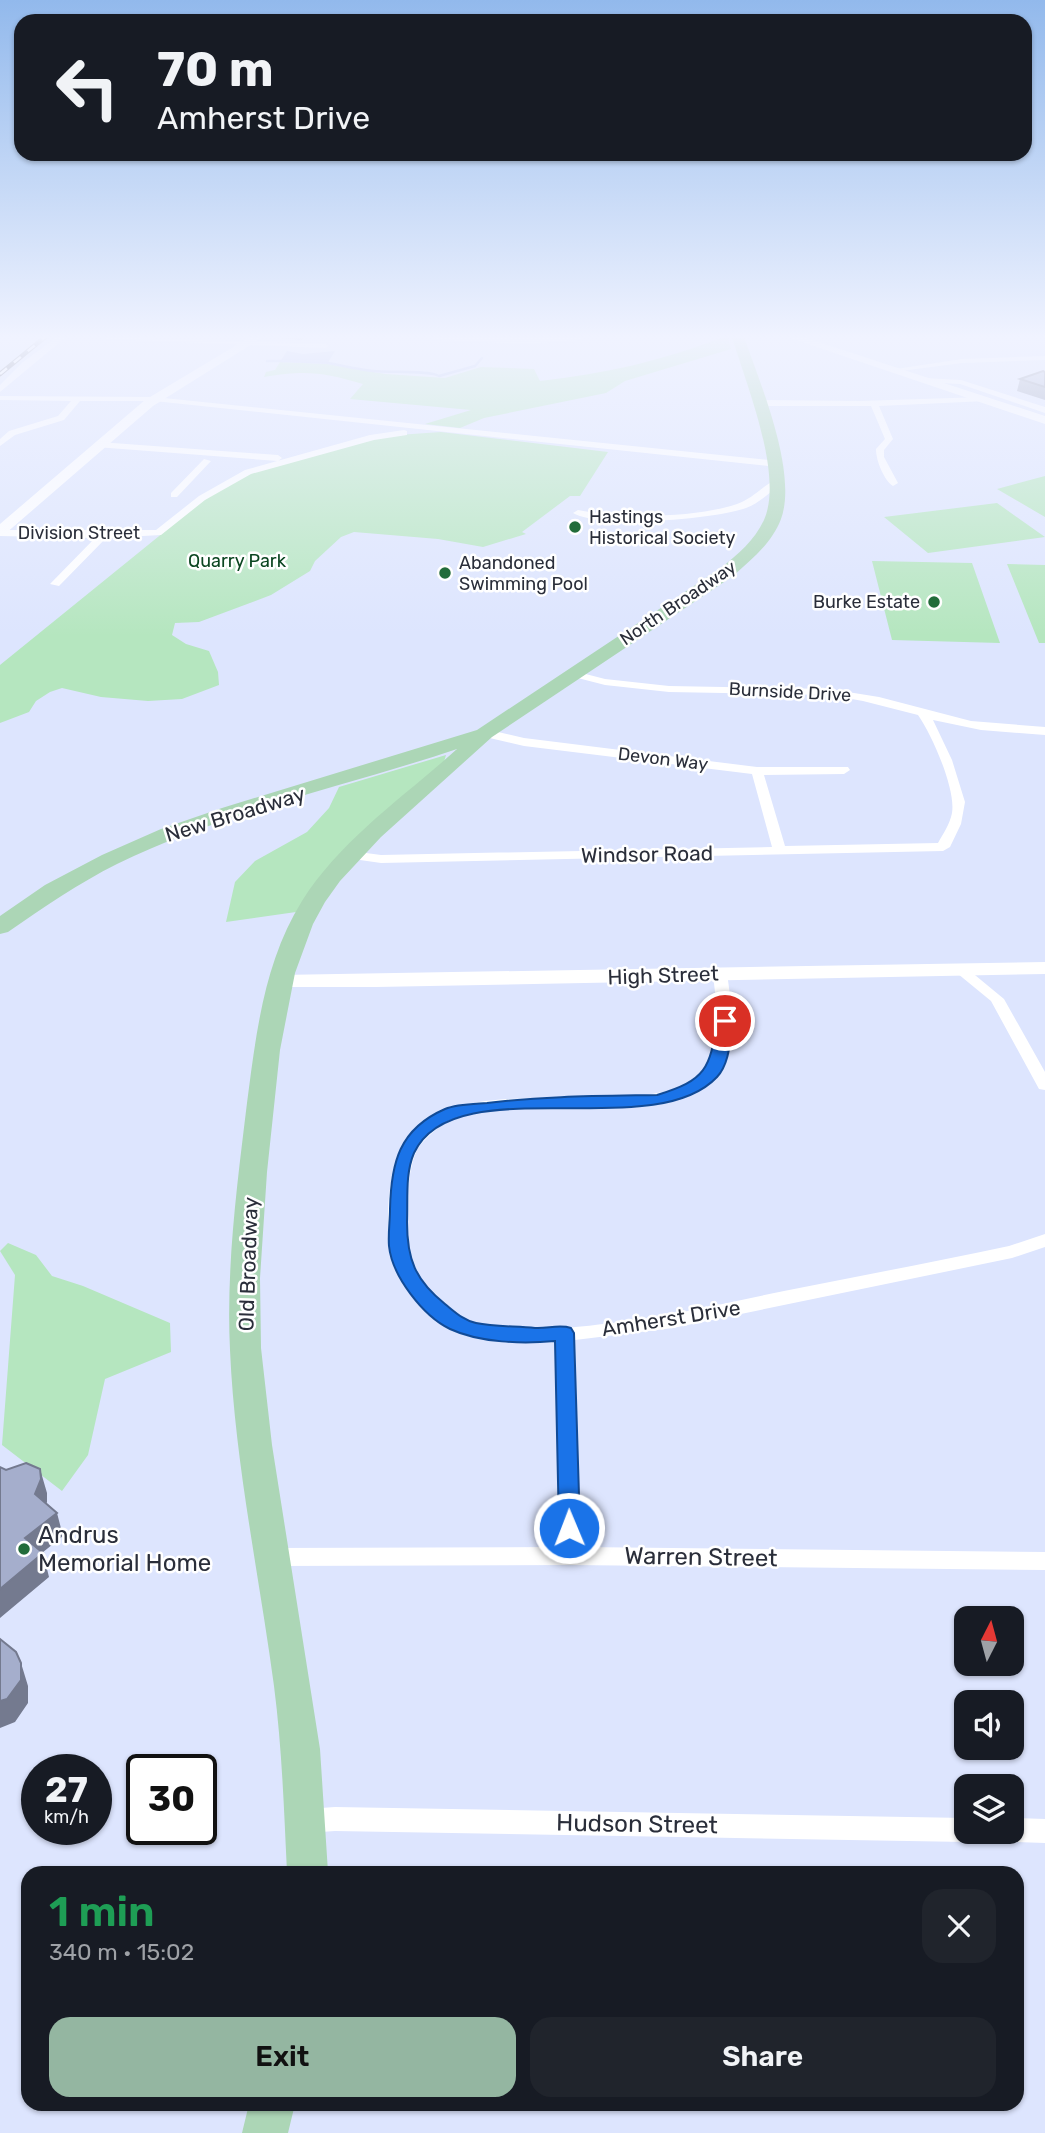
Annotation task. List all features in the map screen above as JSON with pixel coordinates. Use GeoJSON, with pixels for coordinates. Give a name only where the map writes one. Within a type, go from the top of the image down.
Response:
{"type":"FeatureCollection","features":[{"type":"Feature","properties":{"kind":"main road","name":"North Broadway"},"geometry":{"type":"LineString","coordinates":[[485,733],[747,556],[764,538],[773,521],[779,481],[778,464],[769,437]]}},
{"type":"Feature","properties":{"kind":"main road","name":"New Broadway"},"geometry":{"type":"LineString","coordinates":[[0,927],[59,886],[146,842],[217,817],[375,771],[485,733]]}},
{"type":"Feature","properties":{"kind":"main road","name":"Old Broadway"},"geometry":{"type":"LineString","coordinates":[[307,1866],[307,1821],[297,1712],[250,1411],[244,1299],[250,1197],[268,1047],[280,981],[290,948],[303,920],[325,885],[374,830],[465,754],[485,733]]}},
{"type":"Feature","properties":{"kind":"main road"},"geometry":{"type":"LineString","coordinates":[[375,771],[406,774],[416,779],[422,789]]}},
{"type":"Feature","properties":{"kind":"main road"},"geometry":{"type":"LineString","coordinates":[[265,2133],[270,2111]]}},
{"type":"Feature","properties":{"kind":"street"},"geometry":{"type":"LineString","coordinates":[[0,532],[109,437]]}},
{"type":"Feature","properties":{"kind":"street"},"geometry":{"type":"LineString","coordinates":[[206,461],[174,495],[202,498],[248,472],[378,437]]}},
{"type":"Feature","properties":{"kind":"street"},"geometry":{"type":"LineString","coordinates":[[511,437],[778,464]]}},
{"type":"Feature","properties":{"kind":"street"},"geometry":{"type":"LineString","coordinates":[[887,437],[888,443],[880,449],[880,457],[894,483]]}},
{"type":"Feature","properties":{"kind":"street"},"geometry":{"type":"LineString","coordinates":[[99,445],[291,460]]}},
{"type":"Feature","properties":{"kind":"street"},"geometry":{"type":"LineString","coordinates":[[578,513],[597,517],[659,517],[722,510],[746,504],[779,481]]}},
{"type":"Feature","properties":{"kind":"street","name":"Division Street"},"geometry":{"type":"LineString","coordinates":[[0,532],[103,535],[158,533],[202,498]]}},
{"type":"Feature","properties":{"kind":"street"},"geometry":{"type":"LineString","coordinates":[[55,584],[103,535]]}},
{"type":"Feature","properties":{"kind":"street","name":"Burnside Drive"},"geometry":{"type":"LineString","coordinates":[[574,674],[612,684],[680,689],[827,691],[858,695],[922,713],[988,727],[1045,731]]}},
{"type":"Feature","properties":{"kind":"street","name":"Windsor Road"},"geometry":{"type":"LineString","coordinates":[[351,855],[381,859],[943,847],[959,813],[959,794],[937,737],[922,713]]}},
{"type":"Feature","properties":{"kind":"street","name":"Devon Way"},"geometry":{"type":"LineString","coordinates":[[485,733],[524,742],[757,771],[844,770]]}},
{"type":"Feature","properties":{"kind":"street"},"geometry":{"type":"LineString","coordinates":[[757,771],[780,851]]}},
{"type":"Feature","properties":{"kind":"street","name":"High Street"},"geometry":{"type":"LineString","coordinates":[[280,981],[427,982],[720,973],[1045,968]]}},
{"type":"Feature","properties":{"kind":"street"},"geometry":{"type":"LineString","coordinates":[[959,969],[997,999],[1045,1085]]}},
{"type":"Feature","properties":{"kind":"street","name":"Amherst Drive"},"geometry":{"type":"LineString","coordinates":[[720,973],[725,1021],[720,1056],[712,1073],[697,1085],[658,1100],[523,1103],[451,1112],[428,1126],[413,1140],[405,1155],[399,1178],[398,1247],[418,1293],[455,1323],[477,1330],[541,1335],[565,1333],[642,1326],[1012,1252],[1045,1240]]}},
{"type":"Feature","properties":{"kind":"street"},"geometry":{"type":"LineString","coordinates":[[565,1333],[570,1556]]}},
{"type":"Feature","properties":{"kind":"street","name":"Warren Street"},"geometry":{"type":"LineString","coordinates":[[273,1557],[570,1556],[1045,1561]]}},
{"type":"Feature","properties":{"kind":"street","name":"Hudson Street"},"geometry":{"type":"LineString","coordinates":[[307,1821],[335,1819],[954,1830]]}},
{"type":"Feature","properties":{"kind":"street"},"geometry":{"type":"LineString","coordinates":[[1024,1830],[1045,1831]]}},
{"type":"Feature","properties":{"kind":"green space","name":"Quarry Park"},"geometry":{"type":"Polygon","coordinates":[[[381,437],[479,437],[608,452],[580,496],[570,496],[522,532],[526,534],[483,547],[438,539],[354,532],[341,537],[315,561],[310,571],[271,595],[199,622],[175,623],[172,635],[186,644],[209,651],[218,672],[219,685],[182,699],[148,701],[101,697],[62,688],[36,701],[29,712],[0,723],[0,665],[206,498],[251,473],[381,437]]]}},
{"type":"Feature","properties":{"kind":"green space"},"geometry":{"type":"Polygon","coordinates":[[[1045,476],[1045,517],[997,489],[1045,476]]]}},
{"type":"Feature","properties":{"kind":"green space","name":"Burke Estate"},"geometry":{"type":"Polygon","coordinates":[[[997,503],[1045,537],[928,553],[884,517],[997,503]]]}},
{"type":"Feature","properties":{"kind":"green space","name":"Burke Estate"},"geometry":{"type":"Polygon","coordinates":[[[872,561],[972,563],[1000,643],[892,640],[872,561]]]}},
{"type":"Feature","properties":{"kind":"green space"},"geometry":{"type":"Polygon","coordinates":[[[1007,564],[1045,565],[1045,643],[1039,643],[1007,564]]]}},
{"type":"Feature","properties":{"kind":"green space"},"geometry":{"type":"Polygon","coordinates":[[[446,755],[443,765],[303,911],[226,922],[235,882],[255,861],[307,832],[329,808],[339,787],[446,755]]]}},
{"type":"Feature","properties":{"kind":"green space"},"geometry":{"type":"Polygon","coordinates":[[[8,1243],[36,1255],[52,1276],[83,1286],[170,1323],[171,1352],[105,1379],[88,1455],[62,1491],[2,1445],[15,1275],[0,1251],[8,1243]]]}},
{"type":"Feature","properties":{"kind":"building","name":"Andrus Memorial Home"},"geometry":{"type":"Polygon","coordinates":[[[26,1463],[40,1469],[41,1479],[35,1494],[57,1513],[25,1538],[43,1553],[0,1589],[0,1467],[6,1470],[26,1463]]]}},
{"type":"Feature","properties":{"kind":"building"},"geometry":{"type":"Polygon","coordinates":[[[0,1639],[16,1652],[21,1663],[21,1680],[7,1699],[0,1701],[0,1639]]]}},
{"type":"Feature","properties":{"kind":"place","name":"Hastings Historical Society"},"geometry":{"type":"Point","coordinates":[575,527]}},
{"type":"Feature","properties":{"kind":"place","name":"Abandoned Swimming Pool"},"geometry":{"type":"Point","coordinates":[445,573]}},
{"type":"Feature","properties":{"kind":"place","name":"Burke Estate"},"geometry":{"type":"Point","coordinates":[934,602]}},
{"type":"Feature","properties":{"kind":"place","name":"Andrus Memorial Home"},"geometry":{"type":"Point","coordinates":[24,1549]}},
{"type":"Feature","properties":{"kind":"route"},"geometry":{"type":"LineString","coordinates":[[569,1528],[565,1333],[541,1335],[477,1330],[455,1323],[418,1293],[398,1247],[399,1178],[405,1155],[413,1140],[428,1126],[451,1112],[523,1103],[658,1100],[678,1094],[697,1085],[712,1073],[720,1056],[725,1021]]}}]}
